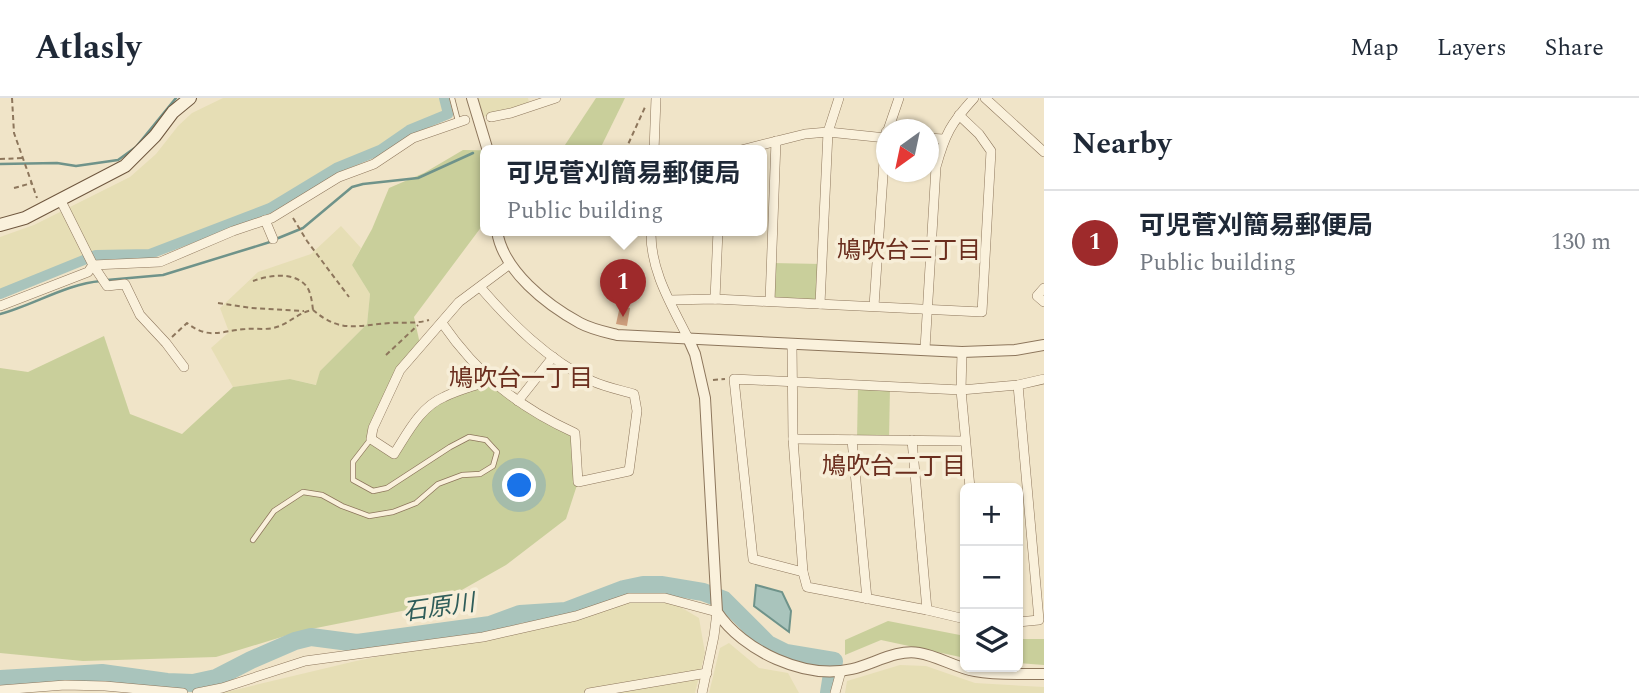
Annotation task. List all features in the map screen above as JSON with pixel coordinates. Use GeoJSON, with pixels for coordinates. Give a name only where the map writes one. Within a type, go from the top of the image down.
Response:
{"type":"FeatureCollection","features":[{"type":"Feature","properties":{"kind":"main road"},"geometry":{"type":"LineString","coordinates":[[0,225],[24,218],[125,166],[155,136],[173,112],[190,98]]}},
{"type":"Feature","properties":{"kind":"street"},"geometry":{"type":"LineString","coordinates":[[472,98],[486,145]]}},
{"type":"Feature","properties":{"kind":"street"},"geometry":{"type":"LineString","coordinates":[[491,117],[556,98]]}},
{"type":"Feature","properties":{"kind":"street"},"geometry":{"type":"LineString","coordinates":[[654,145],[656,98]]}},
{"type":"Feature","properties":{"kind":"street"},"geometry":{"type":"LineString","coordinates":[[820,304],[828,132],[839,98]]}},
{"type":"Feature","properties":{"kind":"street"},"geometry":{"type":"LineString","coordinates":[[891,119],[899,98]]}},
{"type":"Feature","properties":{"kind":"street"},"geometry":{"type":"LineString","coordinates":[[925,349],[936,167],[943,139],[959,114],[974,98]]}},
{"type":"Feature","properties":{"kind":"street"},"geometry":{"type":"LineString","coordinates":[[985,98],[1044,152]]}},
{"type":"Feature","properties":{"kind":"street"},"geometry":{"type":"LineString","coordinates":[[670,300],[770,301],[982,312],[991,151],[959,114]]}},
{"type":"Feature","properties":{"kind":"street"},"geometry":{"type":"LineString","coordinates":[[93,265],[159,262],[265,220],[339,177],[374,164],[413,138],[462,121]]}},
{"type":"Feature","properties":{"kind":"street"},"geometry":{"type":"LineString","coordinates":[[760,145],[804,134],[876,134]]}},
{"type":"Feature","properties":{"kind":"street"},"geometry":{"type":"LineString","coordinates":[[939,139],[943,139]]}},
{"type":"Feature","properties":{"kind":"street"},"geometry":{"type":"LineString","coordinates":[[770,301],[775,141]]}},
{"type":"Feature","properties":{"kind":"street"},"geometry":{"type":"LineString","coordinates":[[874,306],[883,182]]}},
{"type":"Feature","properties":{"kind":"street"},"geometry":{"type":"LineString","coordinates":[[60,199],[93,265],[107,286],[125,285],[140,315],[184,367]]}},
{"type":"Feature","properties":{"kind":"street"},"geometry":{"type":"LineString","coordinates":[[265,220],[273,239]]}},
{"type":"Feature","properties":{"kind":"street"},"geometry":{"type":"LineString","coordinates":[[499,236],[510,264],[543,298],[582,325],[617,335],[962,352],[1015,350],[1044,345]]}},
{"type":"Feature","properties":{"kind":"street"},"geometry":{"type":"LineString","coordinates":[[651,236],[658,278],[695,354],[701,380],[717,612],[702,693]]}},
{"type":"Feature","properties":{"kind":"street"},"geometry":{"type":"LineString","coordinates":[[715,299],[718,236]]}},
{"type":"Feature","properties":{"kind":"street"},"geometry":{"type":"LineString","coordinates":[[490,380],[442,397],[431,405],[414,423],[394,454],[371,439],[373,428],[400,370],[459,302],[510,264]]}},
{"type":"Feature","properties":{"kind":"street"},"geometry":{"type":"LineString","coordinates":[[0,306],[88,272],[93,265]]}},
{"type":"Feature","properties":{"kind":"street"},"geometry":{"type":"LineString","coordinates":[[442,323],[461,351],[490,380],[538,416],[575,433],[578,482],[629,471],[637,411],[634,394],[594,382],[562,364],[509,321],[480,288]]}},
{"type":"Feature","properties":{"kind":"street"},"geometry":{"type":"LineString","coordinates":[[1044,288],[1037,296],[1044,303]]}},
{"type":"Feature","properties":{"kind":"street"},"geometry":{"type":"LineString","coordinates":[[792,344],[793,439],[803,572],[807,587],[960,618]]}},
{"type":"Feature","properties":{"kind":"street"},"geometry":{"type":"LineString","coordinates":[[962,352],[961,390],[969,483]]}},
{"type":"Feature","properties":{"kind":"street"},"geometry":{"type":"LineString","coordinates":[[518,401],[553,357]]}},
{"type":"Feature","properties":{"kind":"street"},"geometry":{"type":"LineString","coordinates":[[803,572],[752,559],[734,379],[961,390],[1018,386],[1044,379]]}},
{"type":"Feature","properties":{"kind":"street"},"geometry":{"type":"LineString","coordinates":[[1018,386],[1039,620],[1023,622]]}},
{"type":"Feature","properties":{"kind":"street"},"geometry":{"type":"LineString","coordinates":[[793,439],[964,441]]}},
{"type":"Feature","properties":{"kind":"street"},"geometry":{"type":"LineString","coordinates":[[852,440],[867,599]]}},
{"type":"Feature","properties":{"kind":"street"},"geometry":{"type":"LineString","coordinates":[[912,440],[927,610]]}},
{"type":"Feature","properties":{"kind":"street"},"geometry":{"type":"LineString","coordinates":[[197,693],[222,688],[305,661],[483,637],[576,616],[629,598],[665,598],[717,612],[726,625],[773,659],[827,671],[860,667],[882,658],[917,652],[975,671],[1044,674]]}},
{"type":"Feature","properties":{"kind":"street"},"geometry":{"type":"LineString","coordinates":[[835,693],[841,671]]}},
{"type":"Feature","properties":{"kind":"street"},"geometry":{"type":"LineString","coordinates":[[589,693],[707,673]]}},
{"type":"Feature","properties":{"kind":"street"},"geometry":{"type":"LineString","coordinates":[[0,690],[65,685],[183,693]]}},
{"type":"Feature","properties":{"kind":"lane"},"geometry":{"type":"LineString","coordinates":[[452,98],[462,121]]}},
{"type":"Feature","properties":{"kind":"lane"},"geometry":{"type":"LineString","coordinates":[[253,540],[274,511],[303,492],[322,495],[369,516],[393,512],[415,503],[438,484],[461,475],[480,474],[493,466],[497,452],[486,440],[468,437],[387,488],[373,491],[353,480],[353,462],[371,439]]}},
{"type":"Feature","properties":{"kind":"path"},"geometry":{"type":"LineString","coordinates":[[12,98],[12,126],[41,209]]}},
{"type":"Feature","properties":{"kind":"path"},"geometry":{"type":"LineString","coordinates":[[628,145],[649,98]]}},
{"type":"Feature","properties":{"kind":"path"},"geometry":{"type":"LineString","coordinates":[[0,159],[24,158]]}},
{"type":"Feature","properties":{"kind":"path"},"geometry":{"type":"LineString","coordinates":[[14,188],[32,183]]}},
{"type":"Feature","properties":{"kind":"path"},"geometry":{"type":"LineString","coordinates":[[298,225],[349,297]]}},
{"type":"Feature","properties":{"kind":"path"},"geometry":{"type":"LineString","coordinates":[[253,281],[268,276],[286,276],[301,281],[309,291],[313,310],[327,322],[339,326],[420,323],[436,318],[442,323]]}},
{"type":"Feature","properties":{"kind":"path"},"geometry":{"type":"LineString","coordinates":[[219,303],[251,308],[313,310]]}},
{"type":"Feature","properties":{"kind":"path"},"geometry":{"type":"LineString","coordinates":[[166,343],[187,323],[198,332],[219,335],[243,329],[273,328],[304,311]]}},
{"type":"Feature","properties":{"kind":"path"},"geometry":{"type":"LineString","coordinates":[[386,355],[420,323]]}},
{"type":"Feature","properties":{"kind":"path"},"geometry":{"type":"LineString","coordinates":[[701,380],[734,379]]}},
{"type":"Feature","properties":{"kind":"shaded area"},"geometry":{"type":"Polygon","coordinates":[[[223,98],[441,98],[445,113],[335,166],[269,206],[149,251],[95,253],[0,291],[0,237],[34,225],[130,177],[156,154],[192,113],[223,98]]]}},
{"type":"Feature","properties":{"kind":"shaded area"},"geometry":{"type":"Polygon","coordinates":[[[471,98],[528,98],[530,107],[479,118],[471,98]]]}},
{"type":"Feature","properties":{"kind":"shaded area"},"geometry":{"type":"Polygon","coordinates":[[[341,226],[361,248],[352,265],[370,294],[367,324],[320,371],[317,385],[290,379],[233,387],[211,348],[229,332],[220,308],[258,272],[311,254],[341,226]]]}},
{"type":"Feature","properties":{"kind":"shaded area"},"geometry":{"type":"Polygon","coordinates":[[[629,598],[665,598],[699,618],[705,653],[695,693],[222,693],[356,661],[540,624],[629,598]]]}},
{"type":"Feature","properties":{"kind":"shaded area"},"geometry":{"type":"Polygon","coordinates":[[[729,643],[759,668],[788,673],[799,693],[709,693],[720,648],[729,643]]]}},
{"type":"Feature","properties":{"kind":"shaded area"},"geometry":{"type":"Polygon","coordinates":[[[900,665],[926,666],[975,683],[1044,687],[1044,693],[845,693],[847,681],[900,665]]]}},
{"type":"Feature","properties":{"kind":"green space"},"geometry":{"type":"Polygon","coordinates":[[[596,98],[625,98],[602,145],[565,145],[596,98]]]}},
{"type":"Feature","properties":{"kind":"green space"},"geometry":{"type":"Polygon","coordinates":[[[463,150],[480,150],[480,229],[414,317],[420,344],[398,368],[370,441],[394,454],[431,405],[490,380],[575,433],[578,482],[566,519],[506,565],[437,604],[301,631],[216,657],[83,661],[0,653],[0,368],[28,372],[104,336],[130,414],[182,434],[233,387],[290,379],[316,385],[320,371],[367,324],[370,294],[352,265],[372,229],[389,188],[424,173],[463,150]]]}},
{"type":"Feature","properties":{"kind":"green space"},"geometry":{"type":"Polygon","coordinates":[[[772,263],[822,264],[820,304],[770,301],[772,263]]]}},
{"type":"Feature","properties":{"kind":"green space"},"geometry":{"type":"Polygon","coordinates":[[[858,386],[890,387],[889,440],[857,439],[858,386]]]}},
{"type":"Feature","properties":{"kind":"green space"},"geometry":{"type":"Polygon","coordinates":[[[888,621],[960,635],[960,657],[881,640],[845,655],[845,640],[888,621]]]}},
{"type":"Feature","properties":{"kind":"green space"},"geometry":{"type":"Polygon","coordinates":[[[1023,639],[1044,639],[1044,665],[1023,663],[1023,639]]]}},
{"type":"Feature","properties":{"kind":"water"},"geometry":{"type":"Polygon","coordinates":[[[756,585],[782,592],[791,611],[789,632],[754,606],[756,585]]]}},
{"type":"Feature","properties":{"kind":"building"},"geometry":{"type":"Polygon","coordinates":[[[620,306],[630,308],[627,326],[616,324],[620,306]]]}},
{"type":"Feature","properties":{"kind":"waterway"},"geometry":{"type":"LineString","coordinates":[[0,164],[57,163],[76,166],[118,160],[136,147],[176,98]]}},
{"type":"Feature","properties":{"kind":"waterway"},"geometry":{"type":"LineString","coordinates":[[0,294],[96,255],[150,254],[270,208],[336,168],[380,150],[409,130],[448,114],[444,98]]}},
{"type":"Feature","properties":{"kind":"waterway"},"geometry":{"type":"LineString","coordinates":[[276,239],[303,228],[352,187],[418,178],[473,153]]}},
{"type":"Feature","properties":{"kind":"waterway"},"geometry":{"type":"LineString","coordinates":[[107,280],[163,275],[270,242]]}},
{"type":"Feature","properties":{"kind":"waterway"},"geometry":{"type":"LineString","coordinates":[[0,314],[75,286],[101,281]]}},
{"type":"Feature","properties":{"kind":"waterway","name":"石原川"},"geometry":{"type":"LineString","coordinates":[[0,679],[102,673],[193,683],[216,678],[295,641],[311,637],[357,643],[490,625],[520,614],[566,611],[624,589],[661,585],[703,592],[724,600],[768,644],[786,653],[834,661],[829,693]]}},
{"type":"Feature","properties":{"kind":"place","name":"可児菅刈簡易郵便局"},"geometry":{"type":"Point","coordinates":[623,317]}},
{"type":"Feature","properties":{"kind":"district","name":"鳩吹台三丁目"},"geometry":{"type":"Point","coordinates":[909,251]}},
{"type":"Feature","properties":{"kind":"district","name":"鳩吹台一丁目"},"geometry":{"type":"Point","coordinates":[521,379]}},
{"type":"Feature","properties":{"kind":"district","name":"鳩吹台二丁目"},"geometry":{"type":"Point","coordinates":[894,467]}}]}
